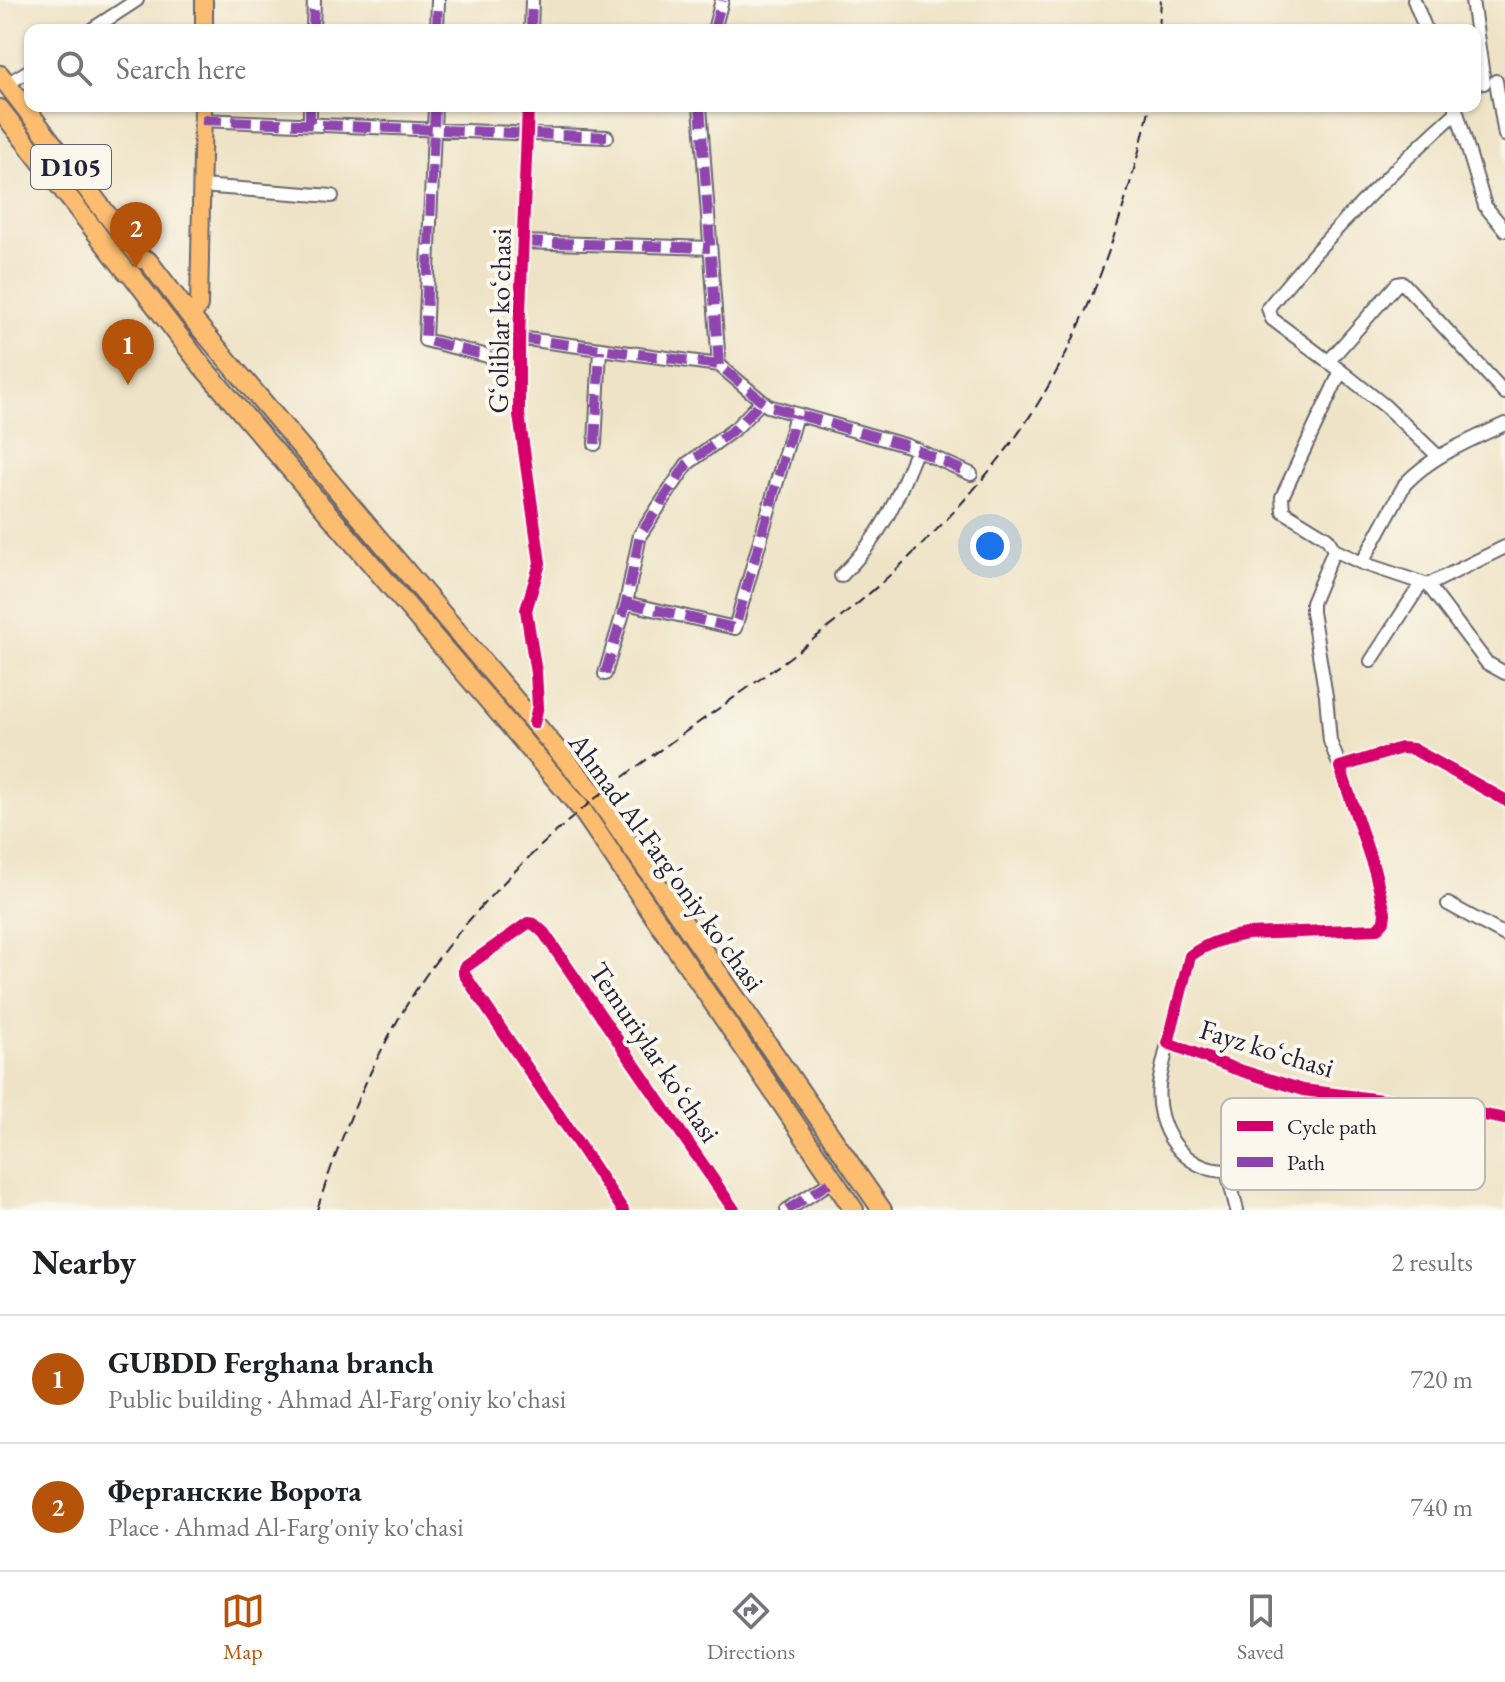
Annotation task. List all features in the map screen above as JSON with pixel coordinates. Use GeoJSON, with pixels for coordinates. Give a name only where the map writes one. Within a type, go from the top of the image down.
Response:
{"type":"FeatureCollection","features":[{"type":"Feature","properties":{"kind":"highway","name":"Ahmad Al-Farg'oniy ko'chasi"},"geometry":{"type":"LineString","coordinates":[[4,79],[24,107]]}},
{"type":"Feature","properties":{"kind":"highway","name":"Ahmad Al-Farg'oniy ko'chasi"},"geometry":{"type":"LineString","coordinates":[[0,109],[137,267],[191,317],[597,797],[882,1210]]}},
{"type":"Feature","properties":{"kind":"highway","name":"Ahmad Al-Farg'oniy ko'chasi"},"geometry":{"type":"LineString","coordinates":[[27,112],[137,267],[202,366],[582,810],[854,1210]]}},
{"type":"Feature","properties":{"kind":"highway"},"geometry":{"type":"LineString","coordinates":[[337,525],[353,509]]}},
{"type":"Feature","properties":{"kind":"main road"},"geometry":{"type":"LineString","coordinates":[[204,0],[204,24]]}},
{"type":"Feature","properties":{"kind":"main road"},"geometry":{"type":"LineString","coordinates":[[191,317],[199,306],[202,113]]}},
{"type":"Feature","properties":{"kind":"street"},"geometry":{"type":"LineString","coordinates":[[100,24],[137,0]]}},
{"type":"Feature","properties":{"kind":"street"},"geometry":{"type":"LineString","coordinates":[[313,24],[314,0]]}},
{"type":"Feature","properties":{"kind":"street"},"geometry":{"type":"LineString","coordinates":[[437,24],[438,0]]}},
{"type":"Feature","properties":{"kind":"street"},"geometry":{"type":"LineString","coordinates":[[531,24],[532,0]]}},
{"type":"Feature","properties":{"kind":"street"},"geometry":{"type":"LineString","coordinates":[[716,24],[722,0]]}},
{"type":"Feature","properties":{"kind":"street"},"geometry":{"type":"LineString","coordinates":[[1414,0],[1424,24]]}},
{"type":"Feature","properties":{"kind":"street"},"geometry":{"type":"LineString","coordinates":[[1472,0],[1477,24]]}},
{"type":"Feature","properties":{"kind":"street"},"geometry":{"type":"LineString","coordinates":[[1481,41],[1505,135]]}},
{"type":"Feature","properties":{"kind":"street"},"geometry":{"type":"LineString","coordinates":[[4,79],[24,72]]}},
{"type":"Feature","properties":{"kind":"street"},"geometry":{"type":"LineString","coordinates":[[310,112],[310,123]]}},
{"type":"Feature","properties":{"kind":"street"},"geometry":{"type":"LineString","coordinates":[[435,112],[425,340],[519,364]]}},
{"type":"Feature","properties":{"kind":"street","name":"Gʻoliblar koʻchasi"},"geometry":{"type":"LineString","coordinates":[[528,112],[519,415],[540,563],[526,610],[536,673],[538,706],[534,723]]}},
{"type":"Feature","properties":{"kind":"street"},"geometry":{"type":"LineString","coordinates":[[700,112],[719,365],[768,406],[917,449],[971,474]]}},
{"type":"Feature","properties":{"kind":"street"},"geometry":{"type":"LineString","coordinates":[[1439,457],[1385,406],[1272,319],[1268,308],[1339,226],[1453,112]]}},
{"type":"Feature","properties":{"kind":"street"},"geometry":{"type":"LineString","coordinates":[[1457,112],[1485,206],[1505,230]]}},
{"type":"Feature","properties":{"kind":"street"},"geometry":{"type":"LineString","coordinates":[[202,113],[310,123],[607,137]]}},
{"type":"Feature","properties":{"kind":"street"},"geometry":{"type":"LineString","coordinates":[[201,186],[332,196]]}},
{"type":"Feature","properties":{"kind":"street","name":"Gʻoliblar koʻchasi"},"geometry":{"type":"LineString","coordinates":[[523,242],[710,248]]}},
{"type":"Feature","properties":{"kind":"street"},"geometry":{"type":"LineString","coordinates":[[1328,362],[1397,284],[1403,283],[1505,393]]}},
{"type":"Feature","properties":{"kind":"street","name":"Gʻoliblar koʻchasi"},"geometry":{"type":"LineString","coordinates":[[519,338],[719,365]]}},
{"type":"Feature","properties":{"kind":"street"},"geometry":{"type":"LineString","coordinates":[[595,444],[600,350]]}},
{"type":"Feature","properties":{"kind":"street"},"geometry":{"type":"LineString","coordinates":[[1341,371],[1282,497],[1282,505],[1288,515],[1327,538],[1334,550],[1424,584],[1487,663],[1505,673]]}},
{"type":"Feature","properties":{"kind":"street"},"geometry":{"type":"LineString","coordinates":[[605,674],[626,603],[640,535],[687,464],[736,428],[762,401]]}},
{"type":"Feature","properties":{"kind":"street"},"geometry":{"type":"LineString","coordinates":[[626,603],[735,628],[796,415]]}},
{"type":"Feature","properties":{"kind":"street"},"geometry":{"type":"LineString","coordinates":[[1362,563],[1414,473],[1505,424]]}},
{"type":"Feature","properties":{"kind":"street"},"geometry":{"type":"LineString","coordinates":[[841,576],[867,550],[887,520],[917,449]]}},
{"type":"Feature","properties":{"kind":"street"},"geometry":{"type":"LineString","coordinates":[[1371,661],[1424,584],[1505,547]]}},
{"type":"Feature","properties":{"kind":"street"},"geometry":{"type":"LineString","coordinates":[[1334,550],[1312,603],[1312,612],[1330,741],[1340,767],[1401,748],[1413,749],[1505,800]]}},
{"type":"Feature","properties":{"kind":"street","name":"Fayz koʻchasi"},"geometry":{"type":"LineString","coordinates":[[1340,767],[1375,872],[1385,913],[1384,921],[1377,929],[1247,934],[1200,948],[1190,956],[1168,1043],[1303,1090],[1356,1098]]}},
{"type":"Feature","properties":{"kind":"street"},"geometry":{"type":"LineString","coordinates":[[1448,904],[1505,935]]}},
{"type":"Feature","properties":{"kind":"street","name":"Temuriylar koʻchasi"},"geometry":{"type":"LineString","coordinates":[[623,1210],[464,971],[528,923],[544,933],[734,1210]]}},
{"type":"Feature","properties":{"kind":"street"},"geometry":{"type":"LineString","coordinates":[[1168,1043],[1159,1088],[1164,1128],[1192,1162],[1221,1171]]}},
{"type":"Feature","properties":{"kind":"street","name":"Fayz koʻchasi"},"geometry":{"type":"LineString","coordinates":[[1485,1115],[1505,1119]]}},
{"type":"Feature","properties":{"kind":"street"},"geometry":{"type":"LineString","coordinates":[[787,1210],[834,1180]]}},
{"type":"Feature","properties":{"kind":"street"},"geometry":{"type":"LineString","coordinates":[[1232,1190],[1237,1210]]}},
{"type":"Feature","properties":{"kind":"railway"},"geometry":{"type":"LineString","coordinates":[[1159,24],[1161,0]]}},
{"type":"Feature","properties":{"kind":"railway"},"geometry":{"type":"LineString","coordinates":[[317,1210],[335,1156],[381,1051],[427,974],[494,892],[597,797],[789,658],[886,579],[951,515],[991,469],[1048,387],[1092,297],[1125,202],[1148,112]]}},
{"type":"Feature","properties":{"kind":"marked path"},"geometry":{"type":"LineString","coordinates":[[313,24],[314,0]]}},
{"type":"Feature","properties":{"kind":"marked path"},"geometry":{"type":"LineString","coordinates":[[437,24],[438,0]]}},
{"type":"Feature","properties":{"kind":"marked path"},"geometry":{"type":"LineString","coordinates":[[531,24],[532,0]]}},
{"type":"Feature","properties":{"kind":"marked path"},"geometry":{"type":"LineString","coordinates":[[716,24],[722,0]]}},
{"type":"Feature","properties":{"kind":"marked path"},"geometry":{"type":"LineString","coordinates":[[310,112],[310,123]]}},
{"type":"Feature","properties":{"kind":"marked path"},"geometry":{"type":"LineString","coordinates":[[435,112],[425,340],[519,364]]}},
{"type":"Feature","properties":{"kind":"marked path"},"geometry":{"type":"LineString","coordinates":[[700,112],[719,365]]}},
{"type":"Feature","properties":{"kind":"marked path"},"geometry":{"type":"LineString","coordinates":[[202,120],[607,137]]}},
{"type":"Feature","properties":{"kind":"marked path"},"geometry":{"type":"LineString","coordinates":[[523,242],[710,248]]}},
{"type":"Feature","properties":{"kind":"marked path"},"geometry":{"type":"LineString","coordinates":[[519,338],[719,365],[768,406],[908,446],[971,474]]}},
{"type":"Feature","properties":{"kind":"marked path"},"geometry":{"type":"LineString","coordinates":[[595,444],[600,350]]}},
{"type":"Feature","properties":{"kind":"marked path"},"geometry":{"type":"LineString","coordinates":[[605,674],[626,603],[640,535],[687,464],[736,428],[762,401]]}},
{"type":"Feature","properties":{"kind":"marked path"},"geometry":{"type":"LineString","coordinates":[[626,603],[735,628],[796,415]]}},
{"type":"Feature","properties":{"kind":"marked path"},"geometry":{"type":"LineString","coordinates":[[787,1210],[834,1180]]}},
{"type":"Feature","properties":{"kind":"cycle path"},"geometry":{"type":"LineString","coordinates":[[528,112],[519,415],[540,563],[526,610],[536,673],[538,706],[534,723]]}},
{"type":"Feature","properties":{"kind":"cycle path"},"geometry":{"type":"LineString","coordinates":[[1365,1098],[1303,1090],[1168,1043],[1190,956],[1225,939],[1247,934],[1377,929],[1384,921],[1385,913],[1375,872],[1340,767],[1401,748],[1413,749],[1505,800]]}},
{"type":"Feature","properties":{"kind":"cycle path"},"geometry":{"type":"LineString","coordinates":[[623,1210],[464,974],[464,968],[528,923],[544,933],[734,1210]]}},
{"type":"Feature","properties":{"kind":"cycle path"},"geometry":{"type":"LineString","coordinates":[[1485,1115],[1505,1119]]}},
{"type":"Feature","properties":{"kind":"place","name":"Ферганские Ворота"},"geometry":{"type":"Point","coordinates":[136,268]}},
{"type":"Feature","properties":{"kind":"place","name":"GUBDD Ferghana branch"},"geometry":{"type":"Point","coordinates":[128,385]}}]}
